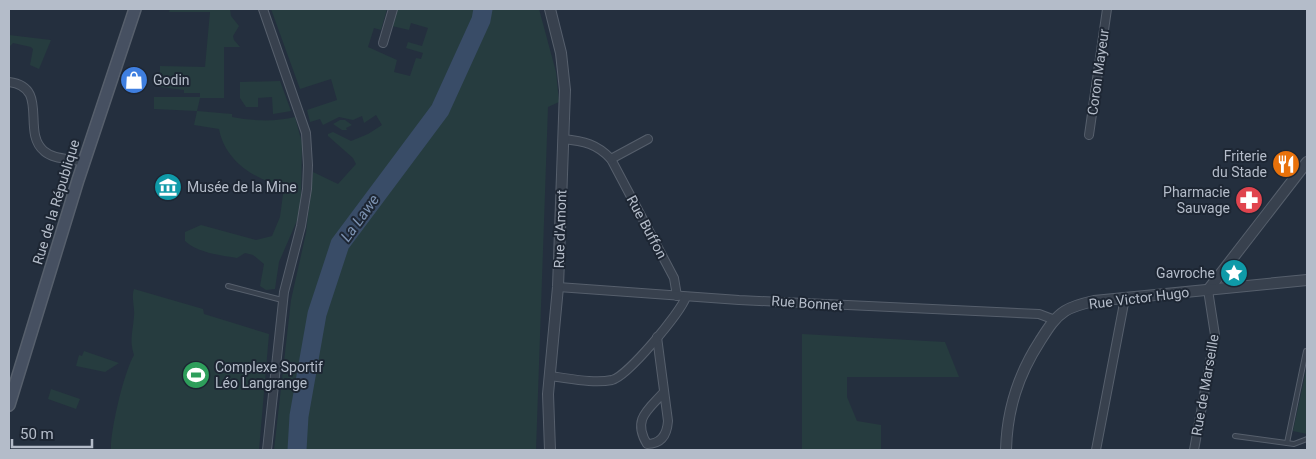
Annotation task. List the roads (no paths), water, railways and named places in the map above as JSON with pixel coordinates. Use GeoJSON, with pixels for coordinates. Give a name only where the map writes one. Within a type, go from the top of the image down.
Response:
{"type":"FeatureCollection","features":[{"type":"Feature","properties":{"kind":"main road","name":"Rue de la République"},"geometry":{"type":"LineString","coordinates":[[9,405],[84,162],[135,9]]}},
{"type":"Feature","properties":{"kind":"street"},"geometry":{"type":"LineString","coordinates":[[264,9],[282,59],[307,142],[307,189],[301,226],[282,300],[267,450]]}},
{"type":"Feature","properties":{"kind":"street"},"geometry":{"type":"LineString","coordinates":[[383,43],[393,9]]}},
{"type":"Feature","properties":{"kind":"street","name":"Rue d'Amont"},"geometry":{"type":"LineString","coordinates":[[550,9],[564,71],[565,99],[558,287],[550,376],[550,450]]}},
{"type":"Feature","properties":{"kind":"street","name":"Coron Mayeur"},"geometry":{"type":"LineString","coordinates":[[1089,135],[1107,9]]}},
{"type":"Feature","properties":{"kind":"street"},"geometry":{"type":"LineString","coordinates":[[9,82],[26,88],[30,94],[36,138],[42,150],[56,156],[84,162]]}},
{"type":"Feature","properties":{"kind":"street","name":"Rue Buffon"},"geometry":{"type":"LineString","coordinates":[[563,139],[589,143],[611,159],[674,278],[677,296]]}},
{"type":"Feature","properties":{"kind":"street"},"geometry":{"type":"LineString","coordinates":[[611,159],[648,139]]}},
{"type":"Feature","properties":{"kind":"street","name":"Rue Victor Hugo"},"geometry":{"type":"LineString","coordinates":[[1006,450],[1008,420],[1018,380],[1030,356],[1055,320],[1066,311],[1084,304],[1208,290],[1307,162]]}},
{"type":"Feature","properties":{"kind":"street"},"geometry":{"type":"LineString","coordinates":[[1208,290],[1307,280]]}},
{"type":"Feature","properties":{"kind":"street","name":"Rue Bonnet"},"geometry":{"type":"LineString","coordinates":[[558,287],[686,297],[1040,314],[1055,320]]}},
{"type":"Feature","properties":{"kind":"street","name":"Rue de Marseille"},"geometry":{"type":"LineString","coordinates":[[1194,450],[1215,335],[1208,290]]}},
{"type":"Feature","properties":{"kind":"street"},"geometry":{"type":"LineString","coordinates":[[550,376],[612,380],[625,373],[684,304],[686,297]]}},
{"type":"Feature","properties":{"kind":"street"},"geometry":{"type":"LineString","coordinates":[[1096,450],[1125,298]]}},
{"type":"Feature","properties":{"kind":"street"},"geometry":{"type":"LineString","coordinates":[[657,337],[664,392],[667,431],[661,440],[654,444],[647,444],[641,434],[641,418],[664,392]]}},
{"type":"Feature","properties":{"kind":"lane"},"geometry":{"type":"LineString","coordinates":[[228,286],[282,300]]}},
{"type":"Feature","properties":{"kind":"lane"},"geometry":{"type":"LineString","coordinates":[[1287,444],[1306,351]]}},
{"type":"Feature","properties":{"kind":"lane"},"geometry":{"type":"LineString","coordinates":[[1235,436],[1287,444],[1294,444],[1307,439]]}},
{"type":"Feature","properties":{"kind":"waterway","name":"La Lawe"},"geometry":{"type":"LineString","coordinates":[[297,450],[299,416],[317,314],[340,244],[440,110],[481,20],[483,9]]}},
{"type":"Feature","properties":{"kind":"place","name":"Godin"},"geometry":{"type":"Point","coordinates":[134,80]}},
{"type":"Feature","properties":{"kind":"place","name":"Friterie du Stade"},"geometry":{"type":"Point","coordinates":[1286,164]}},
{"type":"Feature","properties":{"kind":"place","name":"Musée de la Mine"},"geometry":{"type":"Point","coordinates":[168,187]}},
{"type":"Feature","properties":{"kind":"place","name":"Pharmacie Sauvage"},"geometry":{"type":"Point","coordinates":[1249,200]}},
{"type":"Feature","properties":{"kind":"place","name":"Gavroche"},"geometry":{"type":"Point","coordinates":[1234,273]}},
{"type":"Feature","properties":{"kind":"place","name":"Complexe Sportif Léo Langrange"},"geometry":{"type":"Point","coordinates":[196,375]}}]}
